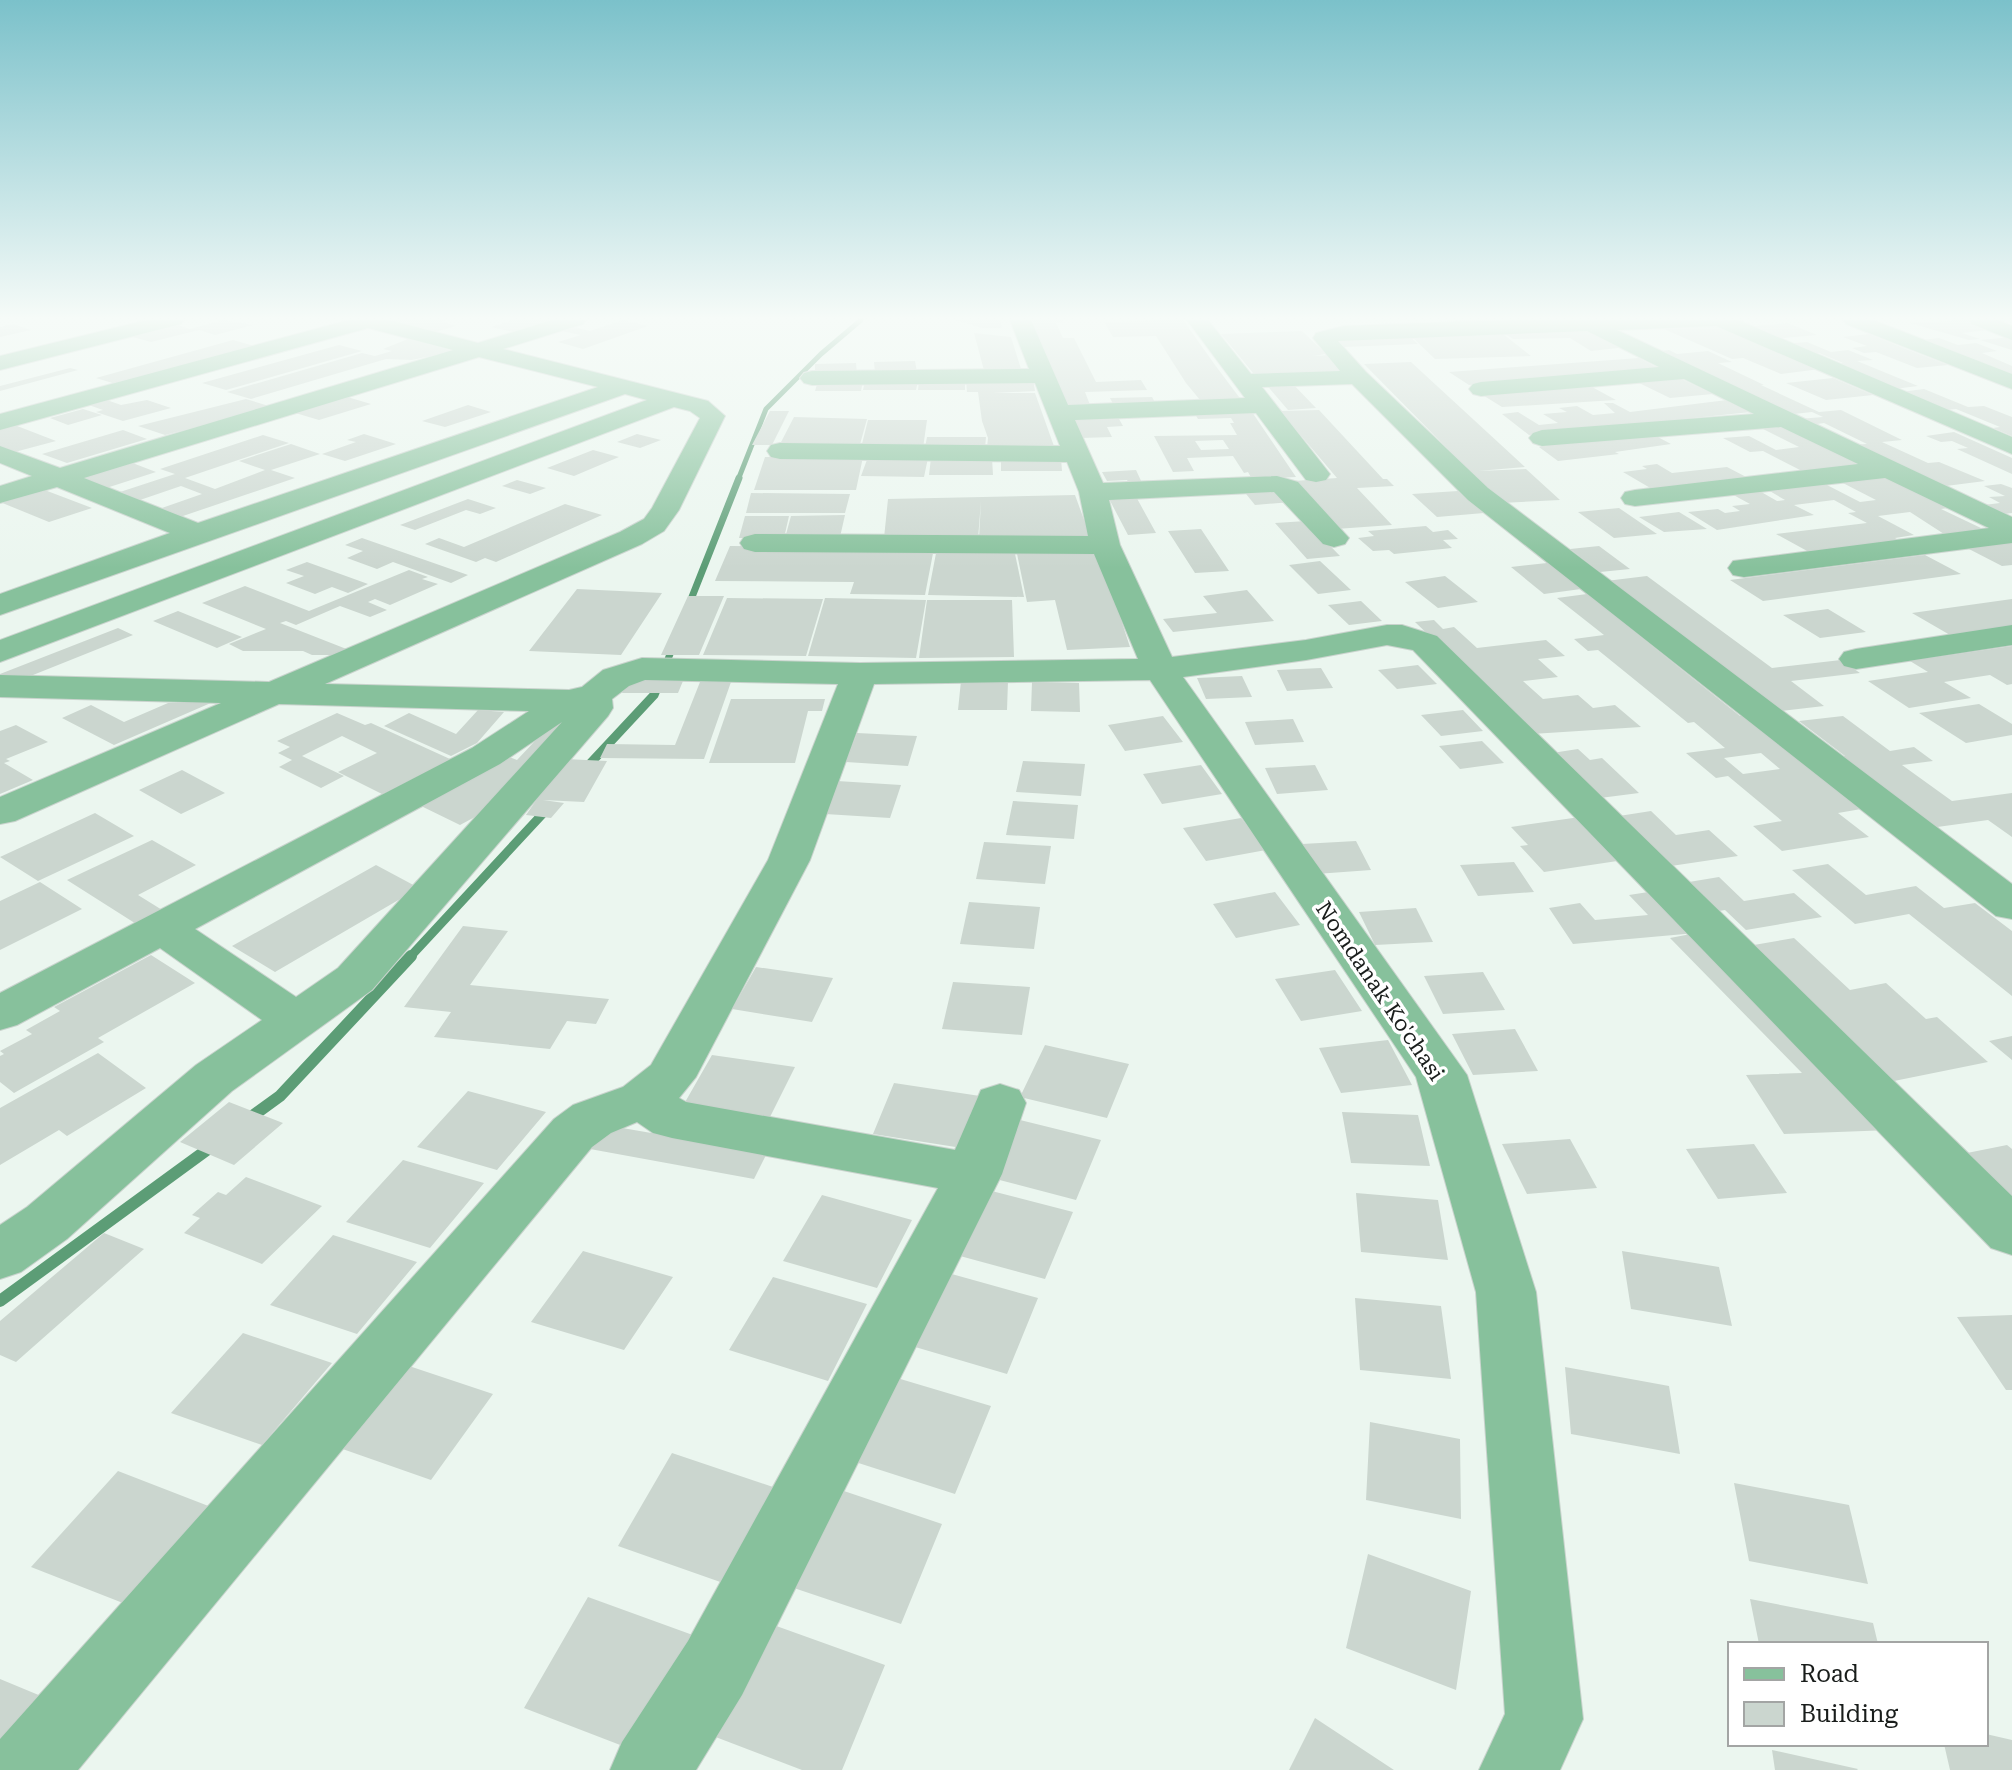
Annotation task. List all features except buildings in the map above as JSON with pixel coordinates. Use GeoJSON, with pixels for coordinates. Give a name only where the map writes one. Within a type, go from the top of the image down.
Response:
{"type":"FeatureCollection","features":[{"type":"Feature","properties":{"kind":"street"},"geometry":{"type":"LineString","coordinates":[[0,422],[71,403]]}},
{"type":"Feature","properties":{"kind":"street"},"geometry":{"type":"LineString","coordinates":[[0,495],[306,403]]}},
{"type":"Feature","properties":{"kind":"street"},"geometry":{"type":"LineString","coordinates":[[0,605],[197,533],[577,403]]}},
{"type":"Feature","properties":{"kind":"street"},"geometry":{"type":"LineString","coordinates":[[0,652],[663,403]]}},
{"type":"Feature","properties":{"kind":"street"},"geometry":{"type":"LineString","coordinates":[[0,812],[631,538],[654,525],[665,510],[713,416],[699,406],[686,403]]}},
{"type":"Feature","properties":{"kind":"street"},"geometry":{"type":"LineString","coordinates":[[924,403],[1277,484],[1288,488],[1334,538]]}},
{"type":"Feature","properties":{"kind":"street","name":"Nomdanak Ko'chasi"},"geometry":{"type":"LineString","coordinates":[[1055,403],[1105,545],[1160,669],[1441,1075],[1506,1292],[1544,1719],[1519,1770]]}},
{"type":"Feature","properties":{"kind":"street"},"geometry":{"type":"LineString","coordinates":[[1262,403],[1316,474]]}},
{"type":"Feature","properties":{"kind":"street"},"geometry":{"type":"LineString","coordinates":[[1384,403],[1478,494],[2012,906]]}},
{"type":"Feature","properties":{"kind":"street"},"geometry":{"type":"LineString","coordinates":[[1749,403],[2012,528]]}},
{"type":"Feature","properties":{"kind":"street"},"geometry":{"type":"LineString","coordinates":[[1911,403],[2012,446]]}},
{"type":"Feature","properties":{"kind":"street"},"geometry":{"type":"LineString","coordinates":[[780,451],[1068,434],[1264,405]]}},
{"type":"Feature","properties":{"kind":"street"},"geometry":{"type":"LineString","coordinates":[[1542,438],[1784,419]]}},
{"type":"Feature","properties":{"kind":"street"},"geometry":{"type":"LineString","coordinates":[[0,454],[197,533]]}},
{"type":"Feature","properties":{"kind":"street"},"geometry":{"type":"LineString","coordinates":[[1635,498],[1889,469]]}},
{"type":"Feature","properties":{"kind":"street"},"geometry":{"type":"LineString","coordinates":[[1744,568],[2012,534]]}},
{"type":"Feature","properties":{"kind":"street"},"geometry":{"type":"LineString","coordinates":[[755,543],[1105,545]]}},
{"type":"Feature","properties":{"kind":"street"},"geometry":{"type":"LineString","coordinates":[[0,1014],[486,756],[628,672],[680,669],[860,674],[1160,669],[1402,635],[1425,643],[2012,1232]]}},
{"type":"Feature","properties":{"kind":"street"},"geometry":{"type":"LineString","coordinates":[[1856,659],[2012,635]]}},
{"type":"Feature","properties":{"kind":"street"},"geometry":{"type":"LineString","coordinates":[[26,1770],[573,1133],[592,1119],[642,1100],[670,1077],[789,860],[860,674]]}},
{"type":"Feature","properties":{"kind":"street"},"geometry":{"type":"LineString","coordinates":[[0,686],[266,694],[581,698],[595,708],[355,979],[214,1078],[47,1223],[0,1256]]}},
{"type":"Feature","properties":{"kind":"street"},"geometry":{"type":"LineString","coordinates":[[162,928],[296,1020]]}},
{"type":"Feature","properties":{"kind":"street"},"geometry":{"type":"LineString","coordinates":[[642,1100],[672,1119],[974,1174]]}},
{"type":"Feature","properties":{"kind":"street"},"geometry":{"type":"LineString","coordinates":[[650,1770],[715,1668],[974,1174],[1000,1103]]}},
{"type":"Feature","properties":{"kind":"waterway"},"geometry":{"type":"LineString","coordinates":[[738,480],[766,409],[772,403]]}},
{"type":"Feature","properties":{"kind":"waterway"},"geometry":{"type":"LineString","coordinates":[[688,607],[739,478]]}},
{"type":"Feature","properties":{"kind":"waterway"},"geometry":{"type":"LineString","coordinates":[[657,687],[674,644]]}},
{"type":"Feature","properties":{"kind":"waterway"},"geometry":{"type":"LineString","coordinates":[[585,769],[654,695],[658,685]]}},
{"type":"Feature","properties":{"kind":"waterway"},"geometry":{"type":"LineString","coordinates":[[409,958],[549,807]]}},
{"type":"Feature","properties":{"kind":"waterway"},"geometry":{"type":"LineString","coordinates":[[247,1120],[280,1096],[411,956]]}},
{"type":"Feature","properties":{"kind":"waterway"},"geometry":{"type":"LineString","coordinates":[[0,1301],[215,1144]]}}]}
